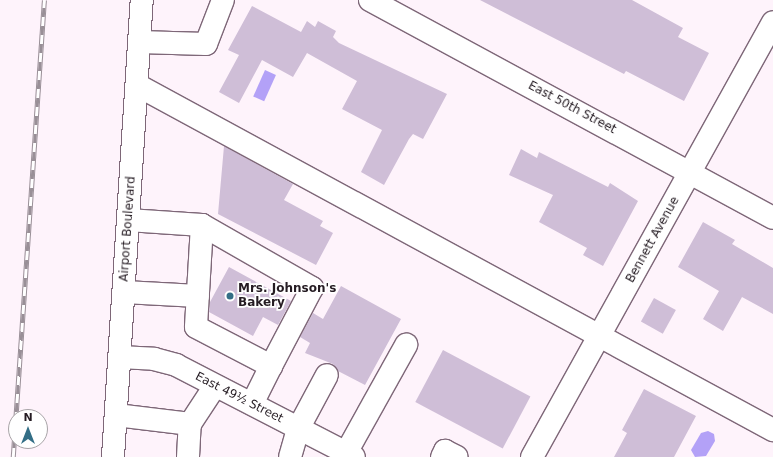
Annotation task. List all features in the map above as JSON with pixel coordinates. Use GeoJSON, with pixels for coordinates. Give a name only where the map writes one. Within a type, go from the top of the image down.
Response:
{"type":"FeatureCollection","features":[{"type":"Feature","properties":{"kind":"street","name":"Airport Boulevard"},"geometry":{"type":"LineString","coordinates":[[113,457],[142,0]]}},
{"type":"Feature","properties":{"kind":"street"},"geometry":{"type":"LineString","coordinates":[[139,42],[206,44],[223,0]]}},
{"type":"Feature","properties":{"kind":"street","name":"East 50th Street"},"geometry":{"type":"LineString","coordinates":[[370,0],[773,218]]}},
{"type":"Feature","properties":{"kind":"street","name":"Bennett Avenue"},"geometry":{"type":"LineString","coordinates":[[532,457],[773,22]]}},
{"type":"Feature","properties":{"kind":"street"},"geometry":{"type":"LineString","coordinates":[[137,85],[773,430]]}},
{"type":"Feature","properties":{"kind":"street"},"geometry":{"type":"LineString","coordinates":[[128,220],[202,225],[312,288],[252,404]]}},
{"type":"Feature","properties":{"kind":"street"},"geometry":{"type":"LineString","coordinates":[[202,225],[196,327],[271,366]]}},
{"type":"Feature","properties":{"kind":"street"},"geometry":{"type":"LineString","coordinates":[[124,292],[198,296]]}},
{"type":"Feature","properties":{"kind":"street"},"geometry":{"type":"LineString","coordinates":[[350,455],[406,345]]}},
{"type":"Feature","properties":{"kind":"street","name":"East 49½ Street"},"geometry":{"type":"LineString","coordinates":[[119,357],[166,362],[252,404],[350,455]]}},
{"type":"Feature","properties":{"kind":"street"},"geometry":{"type":"LineString","coordinates":[[290,457],[298,429],[327,375]]}},
{"type":"Feature","properties":{"kind":"street"},"geometry":{"type":"LineString","coordinates":[[188,457],[190,424],[216,386]]}},
{"type":"Feature","properties":{"kind":"street"},"geometry":{"type":"LineString","coordinates":[[116,416],[190,424]]}},
{"type":"Feature","properties":{"kind":"street"},"geometry":{"type":"LineString","coordinates":[[442,457],[445,451],[457,457]]}},
{"type":"Feature","properties":{"kind":"shaded area"},"geometry":{"type":"Polygon","coordinates":[[[265,70],[276,75],[264,101],[253,96],[265,70]]]}},
{"type":"Feature","properties":{"kind":"shaded area"},"geometry":{"type":"Polygon","coordinates":[[[708,431],[714,434],[715,441],[706,456],[695,457],[691,450],[701,433],[708,431]]]}},
{"type":"Feature","properties":{"kind":"building"},"geometry":{"type":"Polygon","coordinates":[[[480,0],[632,0],[683,28],[678,37],[709,53],[684,101],[626,71],[624,74],[480,0]]]}},
{"type":"Feature","properties":{"kind":"building"},"geometry":{"type":"Polygon","coordinates":[[[252,6],[301,32],[307,21],[315,27],[318,21],[336,31],[333,37],[339,43],[447,94],[423,139],[413,134],[384,185],[361,172],[382,130],[342,109],[357,81],[307,53],[293,77],[262,60],[239,103],[219,92],[239,55],[228,50],[252,6]]]}},
{"type":"Feature","properties":{"kind":"building"},"geometry":{"type":"Polygon","coordinates":[[[224,146],[293,184],[284,200],[323,221],[320,226],[333,233],[316,265],[218,214],[224,146]]]}},
{"type":"Feature","properties":{"kind":"building"},"geometry":{"type":"Polygon","coordinates":[[[521,149],[537,158],[539,152],[608,187],[610,183],[638,201],[603,266],[583,255],[587,248],[539,222],[553,195],[509,175],[521,149]]]}},
{"type":"Feature","properties":{"kind":"building"},"geometry":{"type":"Polygon","coordinates":[[[703,222],[735,240],[732,244],[773,268],[773,314],[742,297],[723,331],[703,319],[719,291],[678,267],[703,222]]]}},
{"type":"Feature","properties":{"kind":"building"},"geometry":{"type":"Polygon","coordinates":[[[229,267],[291,301],[278,325],[263,317],[253,336],[209,312],[210,302],[229,267]]]}},
{"type":"Feature","properties":{"kind":"building"},"geometry":{"type":"Polygon","coordinates":[[[341,286],[401,319],[365,385],[338,371],[333,364],[305,353],[310,343],[300,337],[313,313],[323,319],[341,286]]]}},
{"type":"Feature","properties":{"kind":"building"},"geometry":{"type":"Polygon","coordinates":[[[654,298],[676,310],[663,334],[641,322],[654,298]]]}},
{"type":"Feature","properties":{"kind":"building"},"geometry":{"type":"Polygon","coordinates":[[[443,350],[530,396],[503,449],[415,402],[443,350]]]}},
{"type":"Feature","properties":{"kind":"building"},"geometry":{"type":"Polygon","coordinates":[[[644,389],[696,416],[674,457],[614,457],[627,433],[622,430],[644,389]]]}},
{"type":"Feature","properties":{"kind":"railway"},"geometry":{"type":"LineString","coordinates":[[13,457],[44,0]]}},
{"type":"Feature","properties":{"kind":"place","name":"Mrs. Johnson's Bakery"},"geometry":{"type":"Point","coordinates":[230,296]}}]}
